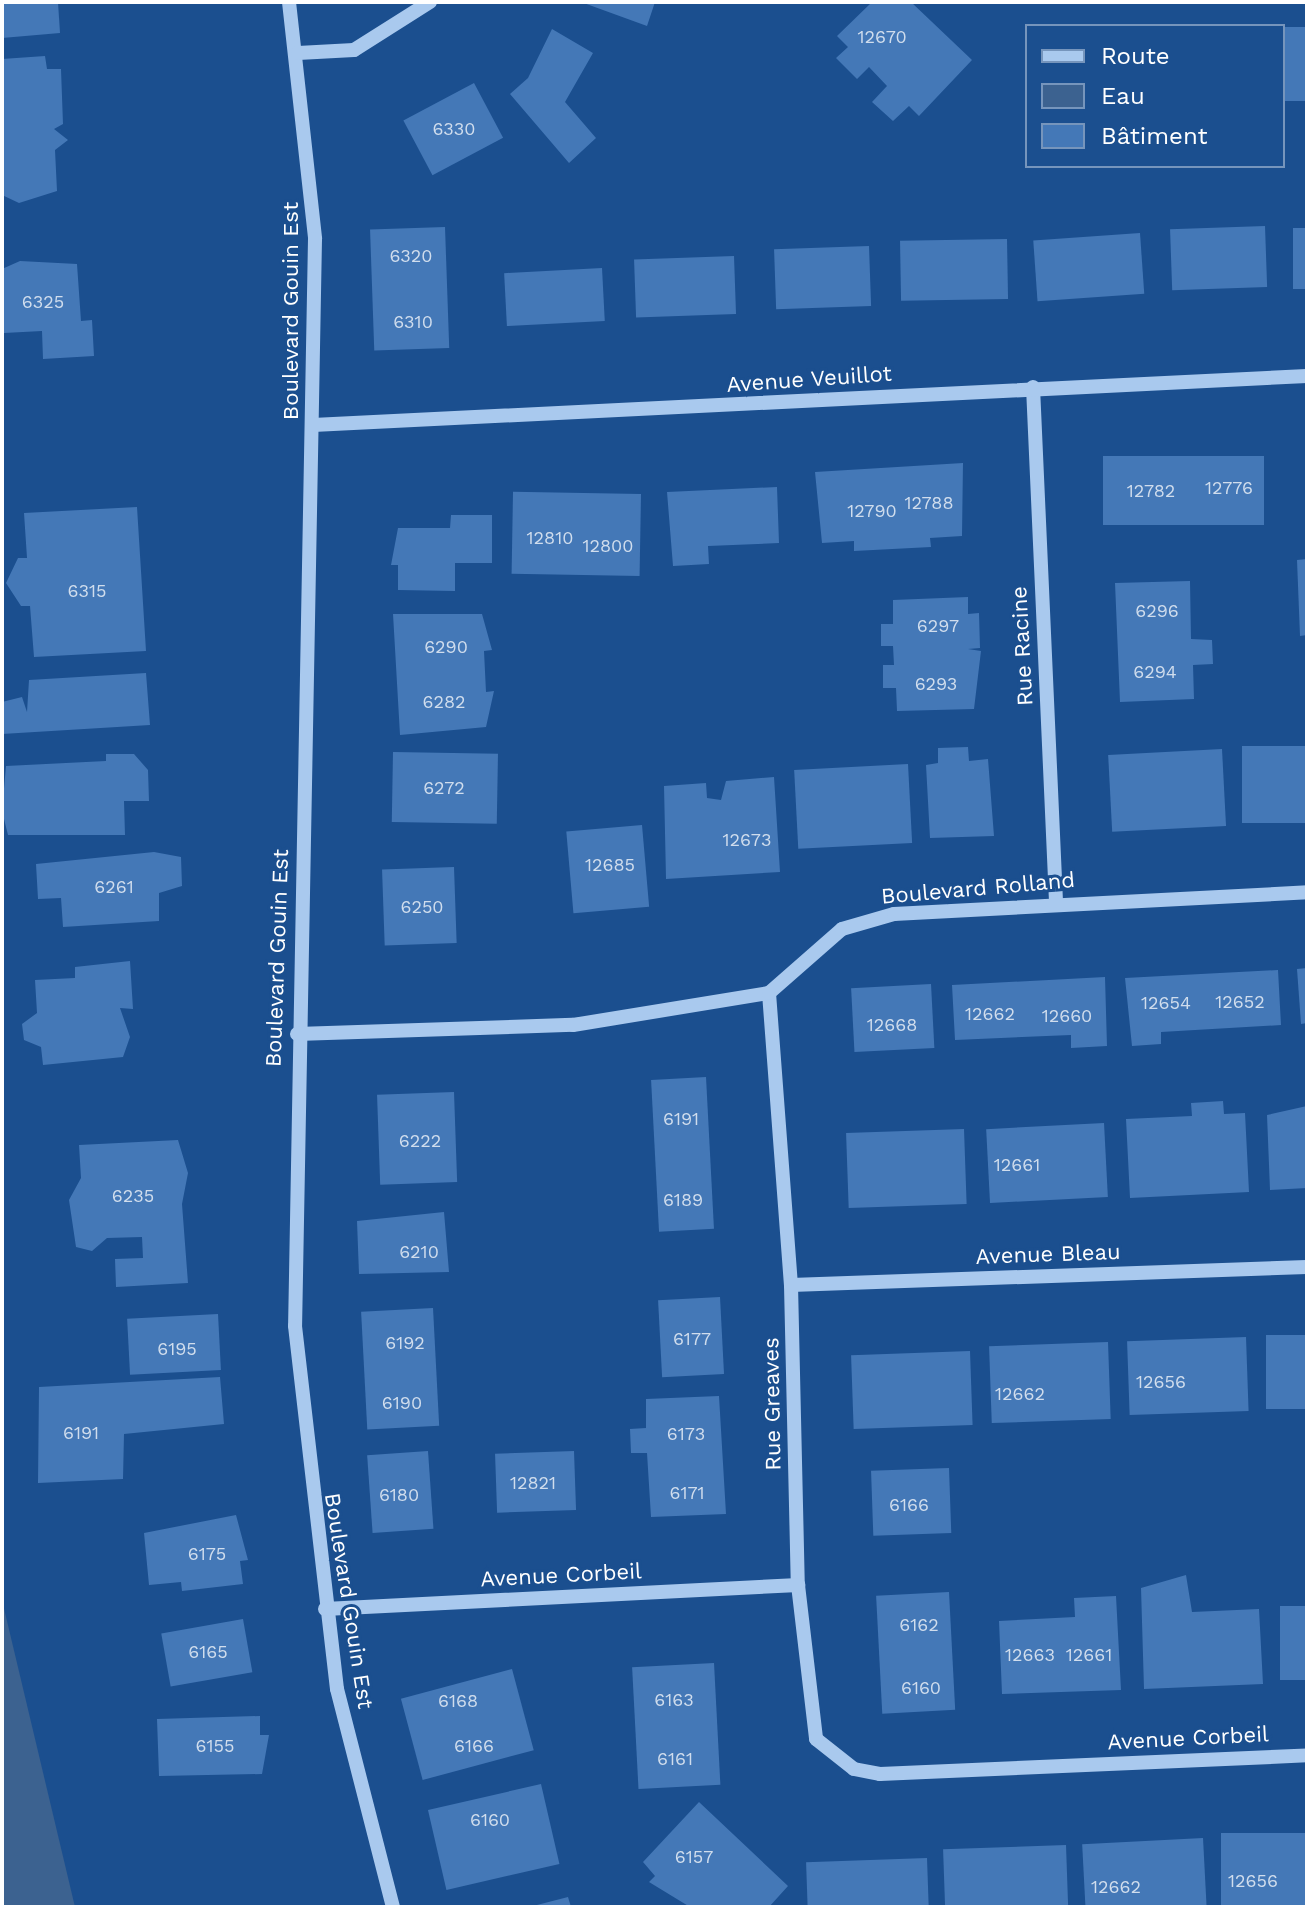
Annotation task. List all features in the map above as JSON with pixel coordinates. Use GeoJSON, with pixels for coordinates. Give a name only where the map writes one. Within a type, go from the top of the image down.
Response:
{"type":"FeatureCollection","features":[{"type":"Feature","properties":{"kind":"street","name":"Boulevard Gouin Est"},"geometry":{"type":"LineString","coordinates":[[289,2],[298,53],[315,239],[297,1034],[295,1326],[325,1609],[337,1689],[393,1907]]}},
{"type":"Feature","properties":{"kind":"street"},"geometry":{"type":"LineString","coordinates":[[298,53],[354,50],[430,2]]}},
{"type":"Feature","properties":{"kind":"street","name":"Avenue Veuillot"},"geometry":{"type":"LineString","coordinates":[[313,425],[1033,387],[1307,376]]}},
{"type":"Feature","properties":{"kind":"street","name":"Rue Racine"},"geometry":{"type":"LineString","coordinates":[[1033,387],[1056,902]]}},
{"type":"Feature","properties":{"kind":"street","name":"Boulevard Rolland"},"geometry":{"type":"LineString","coordinates":[[769,993],[819,945],[867,919],[1056,902],[1307,892]]}},
{"type":"Feature","properties":{"kind":"street"},"geometry":{"type":"LineString","coordinates":[[297,1034],[573,1025],[769,993]]}},
{"type":"Feature","properties":{"kind":"street","name":"Rue Greaves"},"geometry":{"type":"LineString","coordinates":[[769,993],[791,1285],[798,1585],[816,1739],[854,1769],[880,1774]]}},
{"type":"Feature","properties":{"kind":"street","name":"Avenue Bleau"},"geometry":{"type":"LineString","coordinates":[[791,1285],[1307,1267]]}},
{"type":"Feature","properties":{"kind":"street","name":"Avenue Corbeil"},"geometry":{"type":"LineString","coordinates":[[325,1609],[798,1585]]}},
{"type":"Feature","properties":{"kind":"street","name":"Avenue Corbeil"},"geometry":{"type":"LineString","coordinates":[[880,1774],[1307,1755]]}},
{"type":"Feature","properties":{"kind":"water"},"geometry":{"type":"Polygon","coordinates":[[[2,1600],[75,1907],[2,1907],[2,1600]]]}},
{"type":"Feature","properties":{"kind":"building"},"geometry":{"type":"Polygon","coordinates":[[[2,2],[58,2],[60,33],[2,38],[2,2]]]}},
{"type":"Feature","properties":{"kind":"building"},"geometry":{"type":"Polygon","coordinates":[[[581,2],[655,2],[647,26],[581,2]]]}},
{"type":"Feature","properties":{"kind":"building"},"geometry":{"type":"Polygon","coordinates":[[[872,2],[911,2],[972,60],[919,116],[909,106],[893,121],[872,102],[887,86],[869,67],[857,79],[836,58],[848,47],[837,36],[872,2]]]}},
{"type":"Feature","properties":{"kind":"building"},"geometry":{"type":"Polygon","coordinates":[[[1285,27],[1307,27],[1307,101],[1285,101],[1285,27]]]}},
{"type":"Feature","properties":{"kind":"building"},"geometry":{"type":"Polygon","coordinates":[[[552,29],[593,53],[565,102],[596,138],[569,163],[510,94],[528,78],[552,29]]]}},
{"type":"Feature","properties":{"kind":"building"},"geometry":{"type":"Polygon","coordinates":[[[45,56],[47,69],[61,69],[63,124],[54,129],[68,140],[55,150],[57,191],[19,203],[2,195],[2,59],[45,56]]]}},
{"type":"Feature","properties":{"kind":"building"},"geometry":{"type":"Polygon","coordinates":[[[474,83],[503,138],[432,175],[403,121],[474,83]]]}},
{"type":"Feature","properties":{"kind":"building"},"geometry":{"type":"Polygon","coordinates":[[[1265,226],[1267,287],[1172,290],[1170,229],[1265,226]]]}},
{"type":"Feature","properties":{"kind":"building"},"geometry":{"type":"Polygon","coordinates":[[[445,227],[449,348],[374,351],[370,230],[445,227]]]}},
{"type":"Feature","properties":{"kind":"building"},"geometry":{"type":"Polygon","coordinates":[[[1293,228],[1307,228],[1307,289],[1293,289],[1293,228]]]}},
{"type":"Feature","properties":{"kind":"building"},"geometry":{"type":"Polygon","coordinates":[[[1140,233],[1144,294],[1038,301],[1033,240],[1140,233]]]}},
{"type":"Feature","properties":{"kind":"building"},"geometry":{"type":"Polygon","coordinates":[[[1007,239],[1008,299],[901,301],[900,241],[1007,239]]]}},
{"type":"Feature","properties":{"kind":"building"},"geometry":{"type":"Polygon","coordinates":[[[869,246],[871,306],[776,309],[774,249],[869,246]]]}},
{"type":"Feature","properties":{"kind":"building"},"geometry":{"type":"Polygon","coordinates":[[[734,256],[736,314],[636,317],[634,259],[734,256]]]}},
{"type":"Feature","properties":{"kind":"building"},"geometry":{"type":"Polygon","coordinates":[[[20,261],[77,264],[81,321],[92,320],[94,356],[43,359],[42,331],[4,333],[2,269],[20,261]]]}},
{"type":"Feature","properties":{"kind":"building"},"geometry":{"type":"Polygon","coordinates":[[[602,268],[605,321],[507,326],[504,273],[602,268]]]}},
{"type":"Feature","properties":{"kind":"building"},"geometry":{"type":"Polygon","coordinates":[[[1103,456],[1264,456],[1264,525],[1103,525],[1103,456]]]}},
{"type":"Feature","properties":{"kind":"building"},"geometry":{"type":"Polygon","coordinates":[[[963,463],[962,536],[930,538],[931,547],[854,551],[854,541],[822,543],[815,472],[963,463]]]}},
{"type":"Feature","properties":{"kind":"building"},"geometry":{"type":"Polygon","coordinates":[[[777,487],[779,543],[708,546],[709,564],[673,566],[667,492],[777,487]]]}},
{"type":"Feature","properties":{"kind":"building"},"geometry":{"type":"Polygon","coordinates":[[[513,492],[641,494],[640,576],[512,574],[513,492]]]}},
{"type":"Feature","properties":{"kind":"building"},"geometry":{"type":"Polygon","coordinates":[[[137,507],[146,651],[34,657],[30,606],[21,606],[6,583],[18,558],[27,558],[24,513],[137,507]]]}},
{"type":"Feature","properties":{"kind":"building"},"geometry":{"type":"Polygon","coordinates":[[[451,515],[492,515],[492,563],[455,563],[455,591],[398,590],[398,565],[391,565],[398,528],[450,528],[451,515]]]}},
{"type":"Feature","properties":{"kind":"building"},"geometry":{"type":"Polygon","coordinates":[[[1307,559],[1307,635],[1300,636],[1297,560],[1307,559]]]}},
{"type":"Feature","properties":{"kind":"building"},"geometry":{"type":"Polygon","coordinates":[[[1190,581],[1191,639],[1212,640],[1213,664],[1193,665],[1194,699],[1120,702],[1115,583],[1190,581]]]}},
{"type":"Feature","properties":{"kind":"building"},"geometry":{"type":"Polygon","coordinates":[[[968,597],[968,614],[979,613],[980,648],[968,649],[981,651],[974,709],[897,711],[896,688],[883,688],[883,665],[894,665],[893,646],[881,646],[881,624],[893,624],[893,600],[968,597]]]}},
{"type":"Feature","properties":{"kind":"building"},"geometry":{"type":"Polygon","coordinates":[[[393,614],[482,614],[492,650],[484,651],[486,692],[494,691],[486,727],[400,735],[393,614]]]}},
{"type":"Feature","properties":{"kind":"building"},"geometry":{"type":"Polygon","coordinates":[[[146,673],[150,725],[2,734],[2,702],[22,697],[27,712],[29,680],[146,673]]]}},
{"type":"Feature","properties":{"kind":"building"},"geometry":{"type":"Polygon","coordinates":[[[1242,746],[1307,746],[1307,823],[1242,823],[1242,746]]]}},
{"type":"Feature","properties":{"kind":"building"},"geometry":{"type":"Polygon","coordinates":[[[968,747],[969,761],[988,759],[994,836],[930,838],[926,765],[938,763],[938,748],[968,747]]]}},
{"type":"Feature","properties":{"kind":"building"},"geometry":{"type":"Polygon","coordinates":[[[1222,749],[1226,826],[1112,832],[1108,755],[1222,749]]]}},
{"type":"Feature","properties":{"kind":"building"},"geometry":{"type":"Polygon","coordinates":[[[393,752],[498,754],[497,824],[392,822],[393,752]]]}},
{"type":"Feature","properties":{"kind":"building"},"geometry":{"type":"Polygon","coordinates":[[[106,754],[134,754],[148,770],[149,801],[124,801],[125,835],[8,835],[2,811],[6,766],[106,761],[106,754]]]}},
{"type":"Feature","properties":{"kind":"building"},"geometry":{"type":"Polygon","coordinates":[[[908,764],[912,843],[798,849],[794,770],[908,764]]]}},
{"type":"Feature","properties":{"kind":"building"},"geometry":{"type":"Polygon","coordinates":[[[774,777],[780,872],[666,879],[664,786],[706,783],[707,798],[721,800],[726,781],[774,777]]]}},
{"type":"Feature","properties":{"kind":"building"},"geometry":{"type":"Polygon","coordinates":[[[642,825],[649,907],[573,913],[566,832],[642,825]]]}},
{"type":"Feature","properties":{"kind":"building"},"geometry":{"type":"Polygon","coordinates":[[[154,852],[181,857],[182,886],[159,893],[159,921],[63,927],[61,898],[38,899],[36,864],[154,852]]]}},
{"type":"Feature","properties":{"kind":"building"},"geometry":{"type":"Polygon","coordinates":[[[454,867],[457,943],[385,945],[382,870],[454,867]]]}},
{"type":"Feature","properties":{"kind":"building"},"geometry":{"type":"Polygon","coordinates":[[[130,961],[133,1009],[120,1008],[130,1037],[123,1057],[43,1065],[41,1047],[24,1040],[22,1024],[37,1013],[35,980],[75,978],[75,967],[130,961]]]}},
{"type":"Feature","properties":{"kind":"building"},"geometry":{"type":"Polygon","coordinates":[[[1307,968],[1307,1023],[1301,1024],[1297,969],[1307,968]]]}},
{"type":"Feature","properties":{"kind":"building"},"geometry":{"type":"Polygon","coordinates":[[[1278,970],[1281,1025],[1161,1032],[1161,1044],[1132,1046],[1125,978],[1278,970]]]}},
{"type":"Feature","properties":{"kind":"building"},"geometry":{"type":"Polygon","coordinates":[[[1105,977],[1107,1046],[1071,1048],[1071,1035],[955,1040],[952,985],[1105,977]]]}},
{"type":"Feature","properties":{"kind":"building"},"geometry":{"type":"Polygon","coordinates":[[[931,984],[934,1048],[854,1052],[851,988],[931,984]]]}},
{"type":"Feature","properties":{"kind":"building"},"geometry":{"type":"Polygon","coordinates":[[[706,1077],[714,1229],[659,1232],[651,1080],[706,1077]]]}},
{"type":"Feature","properties":{"kind":"building"},"geometry":{"type":"Polygon","coordinates":[[[454,1092],[457,1182],[380,1185],[377,1095],[454,1092]]]}},
{"type":"Feature","properties":{"kind":"building"},"geometry":{"type":"Polygon","coordinates":[[[1223,1101],[1224,1114],[1245,1113],[1249,1192],[1130,1198],[1126,1119],[1192,1116],[1191,1103],[1223,1101]]]}},
{"type":"Feature","properties":{"kind":"building"},"geometry":{"type":"Polygon","coordinates":[[[1307,1106],[1307,1188],[1270,1190],[1267,1115],[1307,1106]]]}},
{"type":"Feature","properties":{"kind":"building"},"geometry":{"type":"Polygon","coordinates":[[[1104,1123],[1108,1197],[990,1203],[986,1129],[1104,1123]]]}},
{"type":"Feature","properties":{"kind":"building"},"geometry":{"type":"Polygon","coordinates":[[[964,1129],[967,1204],[849,1208],[846,1133],[964,1129]]]}},
{"type":"Feature","properties":{"kind":"building"},"geometry":{"type":"Polygon","coordinates":[[[178,1140],[188,1173],[182,1204],[188,1283],[116,1287],[115,1259],[143,1258],[142,1237],[107,1238],[92,1251],[76,1247],[69,1200],[81,1178],[79,1145],[178,1140]]]}},
{"type":"Feature","properties":{"kind":"building"},"geometry":{"type":"Polygon","coordinates":[[[444,1212],[449,1272],[359,1274],[357,1221],[444,1212]]]}},
{"type":"Feature","properties":{"kind":"building"},"geometry":{"type":"Polygon","coordinates":[[[720,1297],[724,1374],[662,1377],[658,1300],[720,1297]]]}},
{"type":"Feature","properties":{"kind":"building"},"geometry":{"type":"Polygon","coordinates":[[[433,1308],[439,1426],[367,1430],[361,1312],[433,1308]]]}},
{"type":"Feature","properties":{"kind":"building"},"geometry":{"type":"Polygon","coordinates":[[[218,1314],[221,1370],[130,1375],[127,1319],[218,1314]]]}},
{"type":"Feature","properties":{"kind":"building"},"geometry":{"type":"Polygon","coordinates":[[[1266,1335],[1307,1335],[1307,1409],[1266,1409],[1266,1335]]]}},
{"type":"Feature","properties":{"kind":"building"},"geometry":{"type":"Polygon","coordinates":[[[1246,1337],[1249,1411],[1130,1415],[1127,1341],[1246,1337]]]}},
{"type":"Feature","properties":{"kind":"building"},"geometry":{"type":"Polygon","coordinates":[[[1108,1342],[1111,1419],[992,1423],[989,1346],[1108,1342]]]}},
{"type":"Feature","properties":{"kind":"building"},"geometry":{"type":"Polygon","coordinates":[[[970,1351],[973,1425],[854,1429],[851,1355],[970,1351]]]}},
{"type":"Feature","properties":{"kind":"building"},"geometry":{"type":"Polygon","coordinates":[[[220,1377],[224,1424],[124,1434],[123,1479],[38,1483],[39,1387],[220,1377]]]}},
{"type":"Feature","properties":{"kind":"building"},"geometry":{"type":"Polygon","coordinates":[[[719,1396],[726,1514],[651,1517],[647,1453],[631,1453],[630,1429],[646,1428],[646,1399],[719,1396]]]}},
{"type":"Feature","properties":{"kind":"building"},"geometry":{"type":"Polygon","coordinates":[[[428,1451],[433,1529],[373,1533],[367,1455],[428,1451]]]}},
{"type":"Feature","properties":{"kind":"building"},"geometry":{"type":"Polygon","coordinates":[[[574,1451],[576,1510],[497,1513],[495,1454],[574,1451]]]}},
{"type":"Feature","properties":{"kind":"building"},"geometry":{"type":"Polygon","coordinates":[[[949,1468],[951,1533],[873,1536],[871,1471],[949,1468]]]}},
{"type":"Feature","properties":{"kind":"building"},"geometry":{"type":"Polygon","coordinates":[[[236,1515],[248,1560],[240,1561],[243,1584],[182,1591],[181,1582],[149,1585],[144,1533],[236,1515]]]}},
{"type":"Feature","properties":{"kind":"building"},"geometry":{"type":"Polygon","coordinates":[[[1186,1575],[1192,1612],[1259,1609],[1263,1684],[1144,1689],[1141,1588],[1186,1575]]]}},
{"type":"Feature","properties":{"kind":"building"},"geometry":{"type":"Polygon","coordinates":[[[949,1592],[955,1710],[882,1714],[876,1596],[949,1592]]]}},
{"type":"Feature","properties":{"kind":"building"},"geometry":{"type":"Polygon","coordinates":[[[1116,1596],[1121,1690],[1002,1694],[999,1621],[1075,1617],[1074,1598],[1116,1596]]]}},
{"type":"Feature","properties":{"kind":"building"},"geometry":{"type":"Polygon","coordinates":[[[1280,1606],[1307,1606],[1307,1680],[1280,1680],[1280,1606]]]}},
{"type":"Feature","properties":{"kind":"building"},"geometry":{"type":"Polygon","coordinates":[[[243,1619],[252,1672],[171,1687],[161,1633],[243,1619]]]}},
{"type":"Feature","properties":{"kind":"building"},"geometry":{"type":"Polygon","coordinates":[[[714,1663],[720,1785],[638,1789],[632,1667],[714,1663]]]}},
{"type":"Feature","properties":{"kind":"building"},"geometry":{"type":"Polygon","coordinates":[[[512,1669],[534,1750],[423,1780],[401,1699],[512,1669]]]}},
{"type":"Feature","properties":{"kind":"building"},"geometry":{"type":"Polygon","coordinates":[[[260,1716],[260,1735],[269,1735],[262,1774],[159,1776],[157,1719],[260,1716]]]}},
{"type":"Feature","properties":{"kind":"building"},"geometry":{"type":"Polygon","coordinates":[[[541,1784],[559,1864],[446,1890],[428,1810],[541,1784]]]}},
{"type":"Feature","properties":{"kind":"building"},"geometry":{"type":"Polygon","coordinates":[[[699,1802],[788,1886],[769,1907],[690,1907],[649,1882],[655,1876],[643,1862],[699,1802]]]}},
{"type":"Feature","properties":{"kind":"building"},"geometry":{"type":"Polygon","coordinates":[[[1221,1833],[1307,1833],[1307,1907],[1221,1907],[1221,1833]]]}},
{"type":"Feature","properties":{"kind":"building"},"geometry":{"type":"Polygon","coordinates":[[[1203,1838],[1207,1907],[1085,1907],[1082,1844],[1203,1838]]]}},
{"type":"Feature","properties":{"kind":"building"},"geometry":{"type":"Polygon","coordinates":[[[1066,1845],[1068,1907],[945,1907],[943,1849],[1066,1845]]]}},
{"type":"Feature","properties":{"kind":"building"},"geometry":{"type":"Polygon","coordinates":[[[927,1858],[929,1907],[808,1907],[806,1862],[927,1858]]]}},
{"type":"Feature","properties":{"kind":"building"},"geometry":{"type":"Polygon","coordinates":[[[568,1897],[571,1907],[533,1907],[533,1906],[568,1897]]]}}]}
